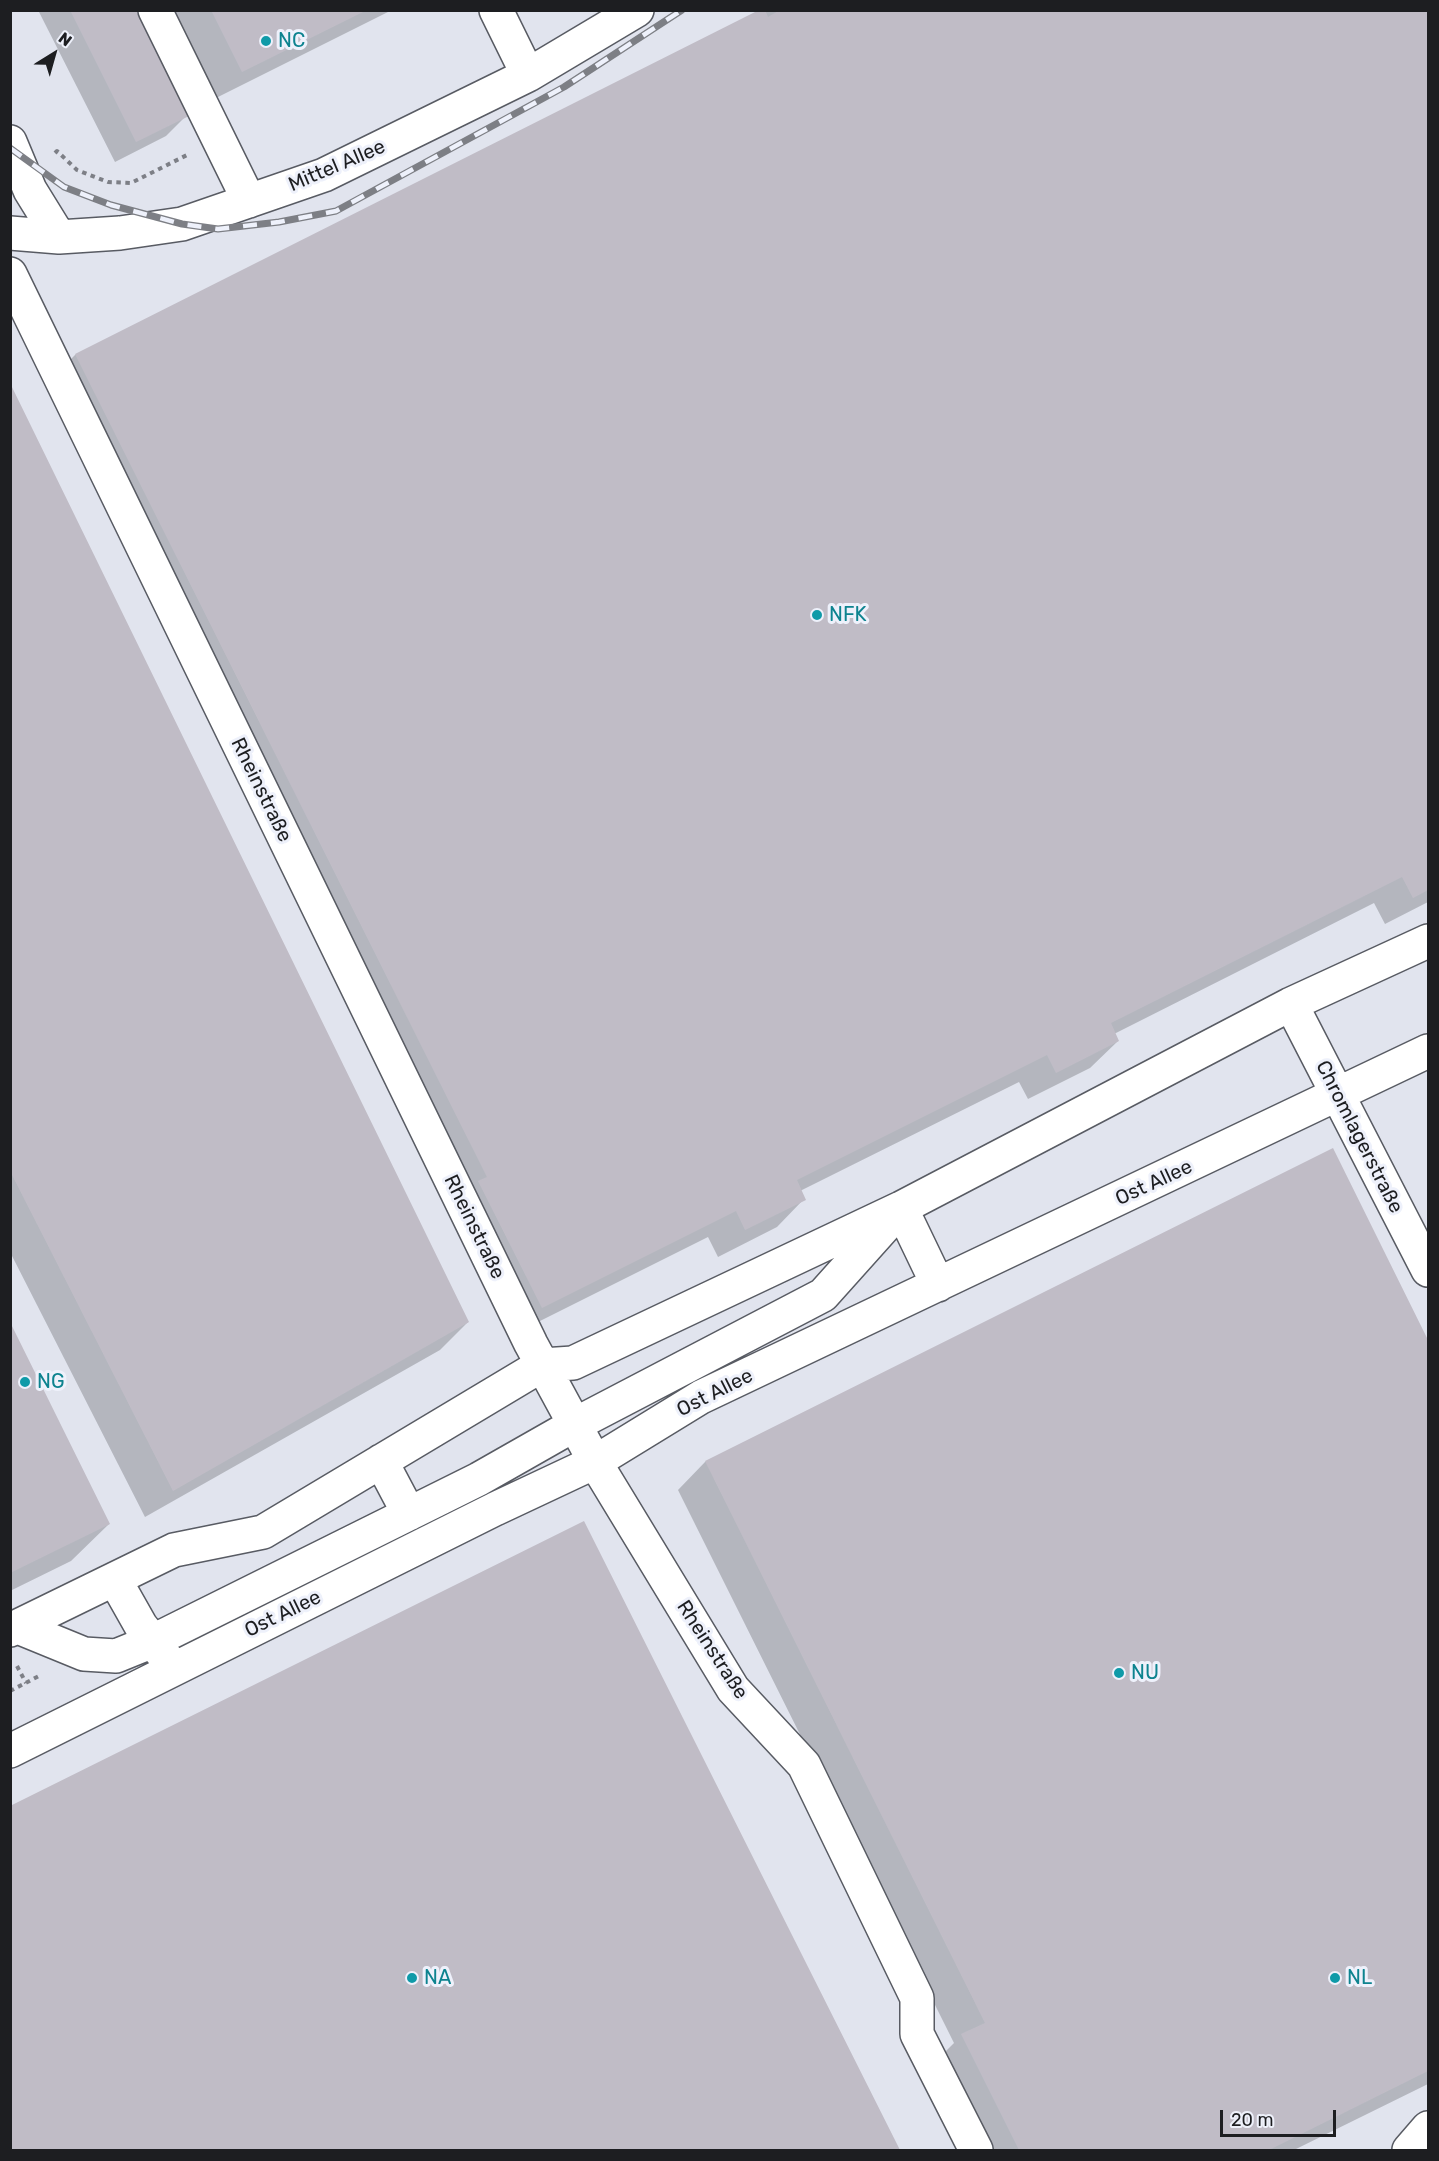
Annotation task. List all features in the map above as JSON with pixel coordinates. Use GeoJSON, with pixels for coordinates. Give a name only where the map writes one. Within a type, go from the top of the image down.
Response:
{"type":"FeatureCollection","features":[{"type":"Feature","properties":{"kind":"lane"},"geometry":{"type":"LineString","coordinates":[[155,10],[249,201]]}},
{"type":"Feature","properties":{"kind":"lane"},"geometry":{"type":"LineString","coordinates":[[496,10],[528,75]]}},
{"type":"Feature","properties":{"kind":"lane","name":"Mittel Allee"},"geometry":{"type":"LineString","coordinates":[[10,233],[58,237],[120,233],[182,224],[324,175],[528,75],[637,10]]}},
{"type":"Feature","properties":{"kind":"lane"},"geometry":{"type":"LineString","coordinates":[[16,155],[30,190],[58,237]]}},
{"type":"Feature","properties":{"kind":"lane","name":"Rheinstraße"},"geometry":{"type":"LineString","coordinates":[[10,274],[542,1365],[595,1462],[733,1689],[804,1765],[917,1998],[917,2034],[976,2151]]}},
{"type":"Feature","properties":{"kind":"lane"},"geometry":{"type":"LineString","coordinates":[[14,1629],[174,1550],[264,1532],[542,1365],[573,1363],[901,1208],[1291,1004],[1428,941]]}},
{"type":"Feature","properties":{"kind":"lane","name":"Chromlagerstraße"},"geometry":{"type":"LineString","coordinates":[[1291,1004],[1428,1270]]}},
{"type":"Feature","properties":{"kind":"lane","name":"Ost Allee"},"geometry":{"type":"LineString","coordinates":[[10,1751],[495,1509],[595,1462],[701,1397],[1338,1096],[1428,1051]]}},
{"type":"Feature","properties":{"kind":"lane"},"geometry":{"type":"LineString","coordinates":[[901,1208],[938,1285]]}},
{"type":"Feature","properties":{"kind":"lane"},"geometry":{"type":"LineString","coordinates":[[14,1629],[84,1654],[116,1656],[153,1641],[479,1479],[574,1425],[823,1295],[901,1208]]}},
{"type":"Feature","properties":{"kind":"lane"},"geometry":{"type":"LineString","coordinates":[[381,1461],[409,1514]]}},
{"type":"Feature","properties":{"kind":"lane"},"geometry":{"type":"LineString","coordinates":[[115,1580],[141,1626],[175,1670]]}},
{"type":"Feature","properties":{"kind":"lane"},"geometry":{"type":"LineString","coordinates":[[1409,2151],[1428,2128]]}},
{"type":"Feature","properties":{"kind":"path"},"geometry":{"type":"LineString","coordinates":[[16,155],[57,152],[77,170],[108,182],[131,183],[219,139]]}},
{"type":"Feature","properties":{"kind":"path"},"geometry":{"type":"LineString","coordinates":[[10,1691],[45,1673]]}},
{"type":"Feature","properties":{"kind":"building"},"geometry":{"type":"Polygon","coordinates":[[[70,10],[136,10],[189,116],[136,142],[70,10]]]}},
{"type":"Feature","properties":{"kind":"building","name":"NC"},"geometry":{"type":"Polygon","coordinates":[[[211,10],[367,10],[242,72],[211,10]]]}},
{"type":"Feature","properties":{"kind":"building","name":"NFK"},"geometry":{"type":"Polygon","coordinates":[[[759,10],[765,10],[768,17],[780,10],[1428,10],[1428,890],[1413,898],[1402,877],[1111,1023],[1119,1041],[1056,1073],[1047,1055],[797,1180],[806,1200],[745,1230],[736,1211],[542,1308],[478,1181],[487,1177],[75,354],[759,10]]]}},
{"type":"Feature","properties":{"kind":"building"},"geometry":{"type":"Polygon","coordinates":[[[10,383],[469,1322],[173,1491],[10,1171],[10,383]]]}},
{"type":"Feature","properties":{"kind":"building","name":"NU"},"geometry":{"type":"Polygon","coordinates":[[[1333,1148],[1428,1340],[1428,2071],[1269,2150],[1019,2150],[961,2034],[985,2023],[705,1461],[1333,1148]]]}},
{"type":"Feature","properties":{"kind":"building"},"geometry":{"type":"Polygon","coordinates":[[[10,1322],[110,1524],[10,1573],[10,1322]]]}},
{"type":"Feature","properties":{"kind":"building","name":"NA"},"geometry":{"type":"Polygon","coordinates":[[[584,1521],[900,2150],[10,2150],[10,1806],[584,1521]]]}},
{"type":"Feature","properties":{"kind":"railway"},"geometry":{"type":"LineString","coordinates":[[10,148],[64,187],[111,205],[182,224],[218,229],[279,222],[336,211],[564,87],[682,10]]}},
{"type":"Feature","properties":{"kind":"place","name":"NC"},"geometry":{"type":"Point","coordinates":[266,41]}},
{"type":"Feature","properties":{"kind":"place","name":"NFK"},"geometry":{"type":"Point","coordinates":[817,615]}},
{"type":"Feature","properties":{"kind":"place","name":"NG"},"geometry":{"type":"Point","coordinates":[25,1382]}},
{"type":"Feature","properties":{"kind":"place","name":"NU"},"geometry":{"type":"Point","coordinates":[1119,1673]}},
{"type":"Feature","properties":{"kind":"place","name":"NA"},"geometry":{"type":"Point","coordinates":[412,1978]}},
{"type":"Feature","properties":{"kind":"place","name":"NL"},"geometry":{"type":"Point","coordinates":[1335,1978]}}]}
